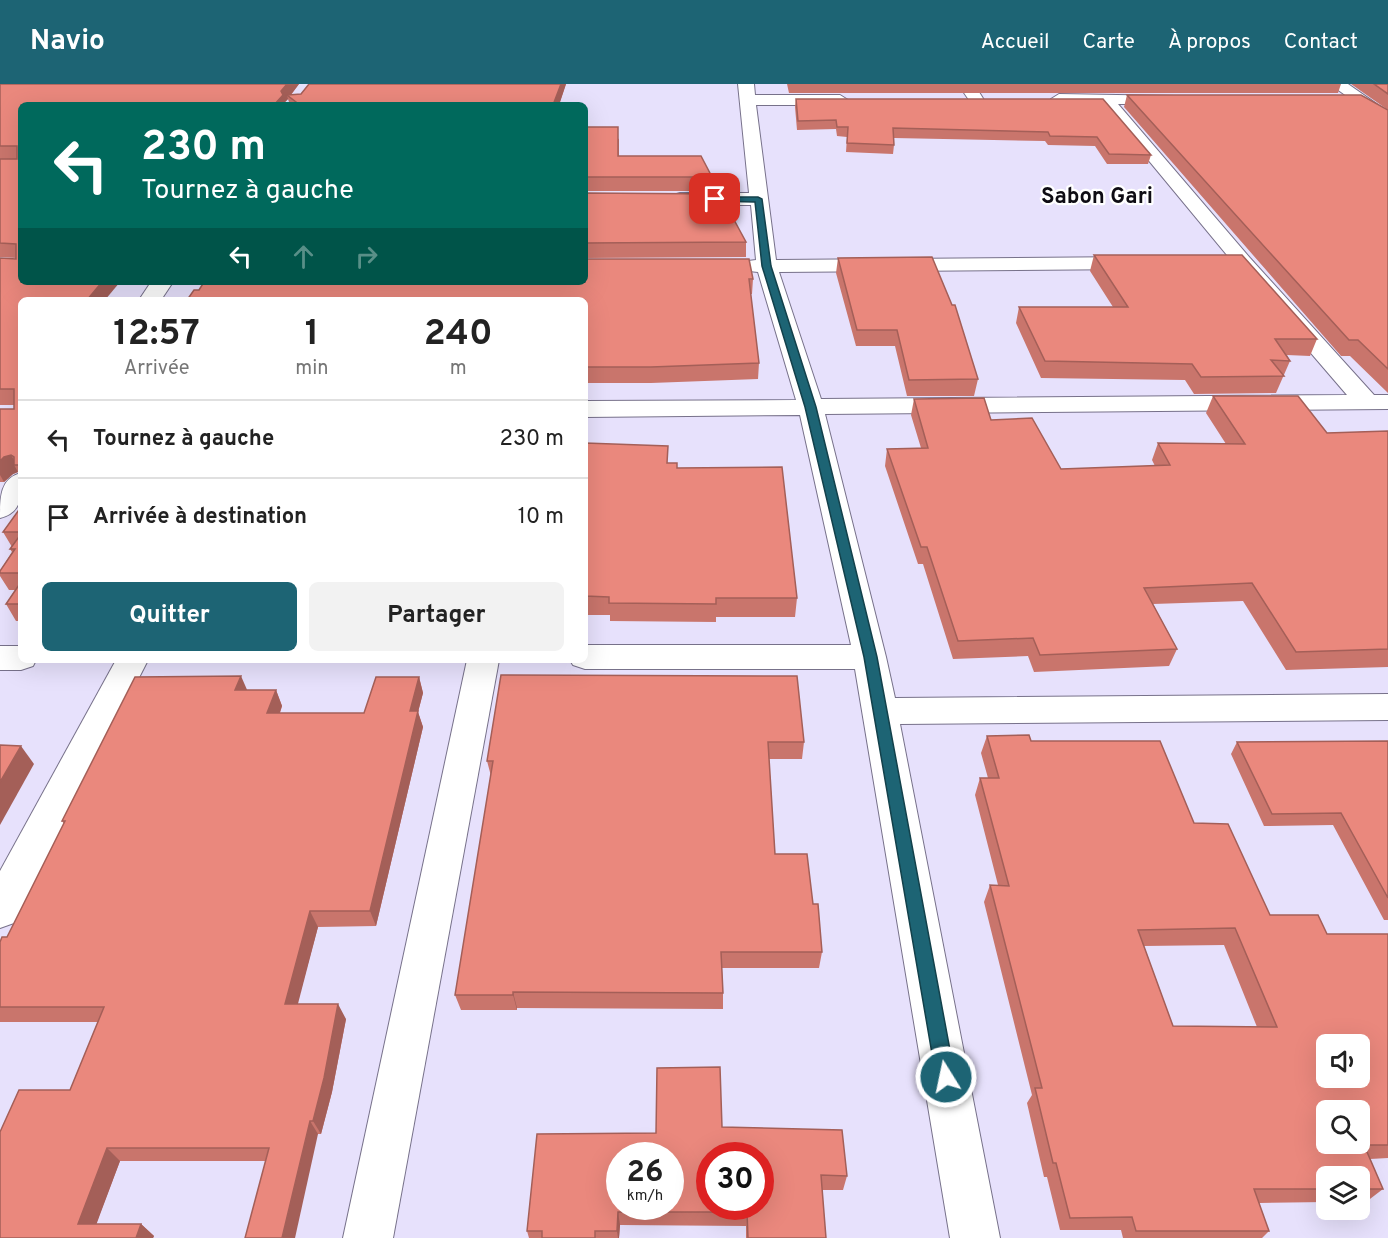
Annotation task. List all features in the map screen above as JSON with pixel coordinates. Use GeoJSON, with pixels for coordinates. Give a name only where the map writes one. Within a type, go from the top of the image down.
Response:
{"type":"FeatureCollection","features":[{"type":"Feature","properties":{"kind":"street"},"geometry":{"type":"LineString","coordinates":[[952,100],[982,100],[966,84]]}},
{"type":"Feature","properties":{"kind":"street"},"geometry":{"type":"LineString","coordinates":[[856,100],[747,92],[766,266],[811,407],[870,657],[975,1238]]}},
{"type":"Feature","properties":{"kind":"street"},"geometry":{"type":"LineString","coordinates":[[1337,92],[1359,100],[1388,119]]}},
{"type":"Feature","properties":{"kind":"street"},"geometry":{"type":"LineString","coordinates":[[1106,99],[1243,262],[1377,402]]}},
{"type":"Feature","properties":{"kind":"street"},"geometry":{"type":"LineString","coordinates":[[1047,100],[1187,99]]}},
{"type":"Feature","properties":{"kind":"street"},"geometry":{"type":"LineString","coordinates":[[666,199],[758,199]]}},
{"type":"Feature","properties":{"kind":"street"},"geometry":{"type":"LineString","coordinates":[[732,266],[1160,262]]}},
{"type":"Feature","properties":{"kind":"street"},"geometry":{"type":"LineString","coordinates":[[1219,262],[1243,262]]}},
{"type":"Feature","properties":{"kind":"street"},"geometry":{"type":"LineString","coordinates":[[588,409],[1377,402]]}},
{"type":"Feature","properties":{"kind":"street"},"geometry":{"type":"LineString","coordinates":[[0,509],[18,485]]}},
{"type":"Feature","properties":{"kind":"street"},"geometry":{"type":"LineString","coordinates":[[588,657],[870,657]]}},
{"type":"Feature","properties":{"kind":"street"},"geometry":{"type":"LineString","coordinates":[[0,658],[18,658]]}},
{"type":"Feature","properties":{"kind":"street"},"geometry":{"type":"LineString","coordinates":[[0,910],[130,663]]}},
{"type":"Feature","properties":{"kind":"street"},"geometry":{"type":"LineString","coordinates":[[368,1238],[482,663]]}},
{"type":"Feature","properties":{"kind":"street"},"geometry":{"type":"LineString","coordinates":[[880,711],[1388,707]]}},
{"type":"Feature","properties":{"kind":"building"},"geometry":{"type":"Polygon","coordinates":[[[0,84],[287,84],[281,91],[283,95],[277,102],[18,102],[18,285],[100,285],[90,297],[18,297],[18,465],[14,465],[14,457],[11,455],[0,461],[0,409],[14,409],[14,389],[0,389],[0,258],[16,259],[16,244],[0,243],[0,159],[17,159],[17,146],[0,146],[0,84]]]}},
{"type":"Feature","properties":{"kind":"building"},"geometry":{"type":"Polygon","coordinates":[[[309,84],[561,84],[554,102],[296,102],[287,95],[301,94],[309,84]]]}},
{"type":"Feature","properties":{"kind":"building"},"geometry":{"type":"Polygon","coordinates":[[[1374,84],[1388,84],[1388,94],[1374,84]]]}},
{"type":"Feature","properties":{"kind":"building"},"geometry":{"type":"Polygon","coordinates":[[[1127,95],[1361,95],[1388,110],[1388,369],[1358,340],[1349,340],[1127,95]]]}},
{"type":"Feature","properties":{"kind":"building"},"geometry":{"type":"Polygon","coordinates":[[[796,99],[1103,99],[1151,155],[1109,154],[1097,137],[1050,136],[1048,132],[893,128],[894,145],[847,143],[848,127],[837,127],[836,120],[798,121],[796,99]]]}},
{"type":"Feature","properties":{"kind":"building"},"geometry":{"type":"Polygon","coordinates":[[[588,127],[618,127],[618,156],[701,156],[712,177],[588,177],[588,127]]]}},
{"type":"Feature","properties":{"kind":"building"},"geometry":{"type":"Polygon","coordinates":[[[588,193],[720,194],[746,242],[588,243],[588,193]]]}},
{"type":"Feature","properties":{"kind":"building"},"geometry":{"type":"Polygon","coordinates":[[[1094,255],[1242,255],[1317,339],[1275,339],[1290,361],[1271,360],[1284,376],[1201,377],[1192,364],[1045,361],[1019,307],[1128,307],[1094,255]]]}},
{"type":"Feature","properties":{"kind":"building"},"geometry":{"type":"Polygon","coordinates":[[[932,257],[952,305],[955,305],[978,379],[909,380],[897,330],[857,330],[838,258],[932,257]]]}},
{"type":"Feature","properties":{"kind":"building"},"geometry":{"type":"Polygon","coordinates":[[[588,259],[749,259],[753,279],[749,279],[759,363],[588,367],[588,297],[189,297],[194,290],[199,290],[202,285],[588,285],[588,259]]]}},
{"type":"Feature","properties":{"kind":"building"},"geometry":{"type":"Polygon","coordinates":[[[1213,396],[1298,396],[1327,433],[1388,431],[1388,649],[1296,652],[1252,583],[1144,588],[1177,649],[1040,655],[1033,638],[958,641],[927,547],[921,547],[887,449],[928,448],[914,399],[984,398],[991,420],[1032,418],[1061,469],[1170,465],[1158,443],[1245,444],[1213,396]]]}},
{"type":"Feature","properties":{"kind":"building"},"geometry":{"type":"Polygon","coordinates":[[[588,443],[668,446],[667,463],[677,463],[677,468],[782,467],[797,598],[716,598],[716,604],[609,603],[609,597],[588,596],[588,443]]]}},
{"type":"Feature","properties":{"kind":"building"},"geometry":{"type":"Polygon","coordinates":[[[18,511],[18,532],[3,532],[18,511]]]}},
{"type":"Feature","properties":{"kind":"building"},"geometry":{"type":"Polygon","coordinates":[[[18,538],[18,573],[0,573],[15,549],[10,549],[18,538]]]}},
{"type":"Feature","properties":{"kind":"building"},"geometry":{"type":"Polygon","coordinates":[[[18,586],[18,604],[6,604],[18,586]]]}},
{"type":"Feature","properties":{"kind":"building"},"geometry":{"type":"Polygon","coordinates":[[[501,675],[797,676],[804,742],[768,742],[775,854],[807,854],[813,904],[818,904],[822,952],[721,952],[723,993],[513,992],[513,995],[455,995],[493,761],[487,761],[501,675]]]}},
{"type":"Feature","properties":{"kind":"building"},"geometry":{"type":"Polygon","coordinates":[[[241,676],[235,690],[276,690],[267,713],[364,713],[376,677],[419,677],[410,711],[418,711],[370,911],[310,911],[285,1004],[338,1004],[324,1078],[313,1121],[310,1121],[282,1238],[245,1238],[269,1148],[107,1148],[78,1224],[141,1224],[136,1238],[0,1238],[0,1132],[19,1090],[70,1090],[104,1007],[0,1007],[0,942],[2,937],[7,937],[65,821],[62,821],[135,677],[241,676]]]}},
{"type":"Feature","properties":{"kind":"building"},"geometry":{"type":"Polygon","coordinates":[[[1029,735],[1031,741],[1160,741],[1194,823],[1228,824],[1270,915],[1318,915],[1327,934],[1388,934],[1388,1145],[1370,1145],[1370,1100],[1316,1100],[1316,1154],[1368,1154],[1383,1189],[1370,1189],[1370,1166],[1316,1166],[1316,1189],[1254,1189],[1269,1231],[1136,1231],[1132,1217],[1070,1218],[1056,1163],[1053,1163],[1035,1088],[1042,1088],[990,885],[1009,886],[980,778],[999,778],[987,736],[1029,735]],[[1235,928],[1138,930],[1173,1026],[1277,1027],[1235,928]]]}},
{"type":"Feature","properties":{"kind":"building"},"geometry":{"type":"Polygon","coordinates":[[[1388,741],[1388,898],[1341,813],[1272,814],[1237,742],[1388,741]]]}},
{"type":"Feature","properties":{"kind":"building"},"geometry":{"type":"Polygon","coordinates":[[[0,745],[21,746],[0,782],[0,745]]]}},
{"type":"Feature","properties":{"kind":"building"},"geometry":{"type":"Polygon","coordinates":[[[720,1067],[722,1127],[842,1130],[847,1176],[821,1175],[826,1238],[748,1238],[747,1220],[774,1220],[774,1142],[696,1142],[696,1212],[684,1212],[684,1142],[606,1142],[606,1220],[618,1220],[617,1231],[595,1231],[595,1238],[542,1238],[542,1231],[527,1231],[537,1134],[656,1133],[657,1068],[720,1067]]]}},
{"type":"Feature","properties":{"kind":"district","name":"Sabon Gari"},"geometry":{"type":"Point","coordinates":[1097,195]}},
{"type":"Feature","properties":{"kind":"route"},"geometry":{"type":"LineString","coordinates":[[715,199],[758,199],[766,266],[811,407],[870,657],[946,1077]]}}]}
